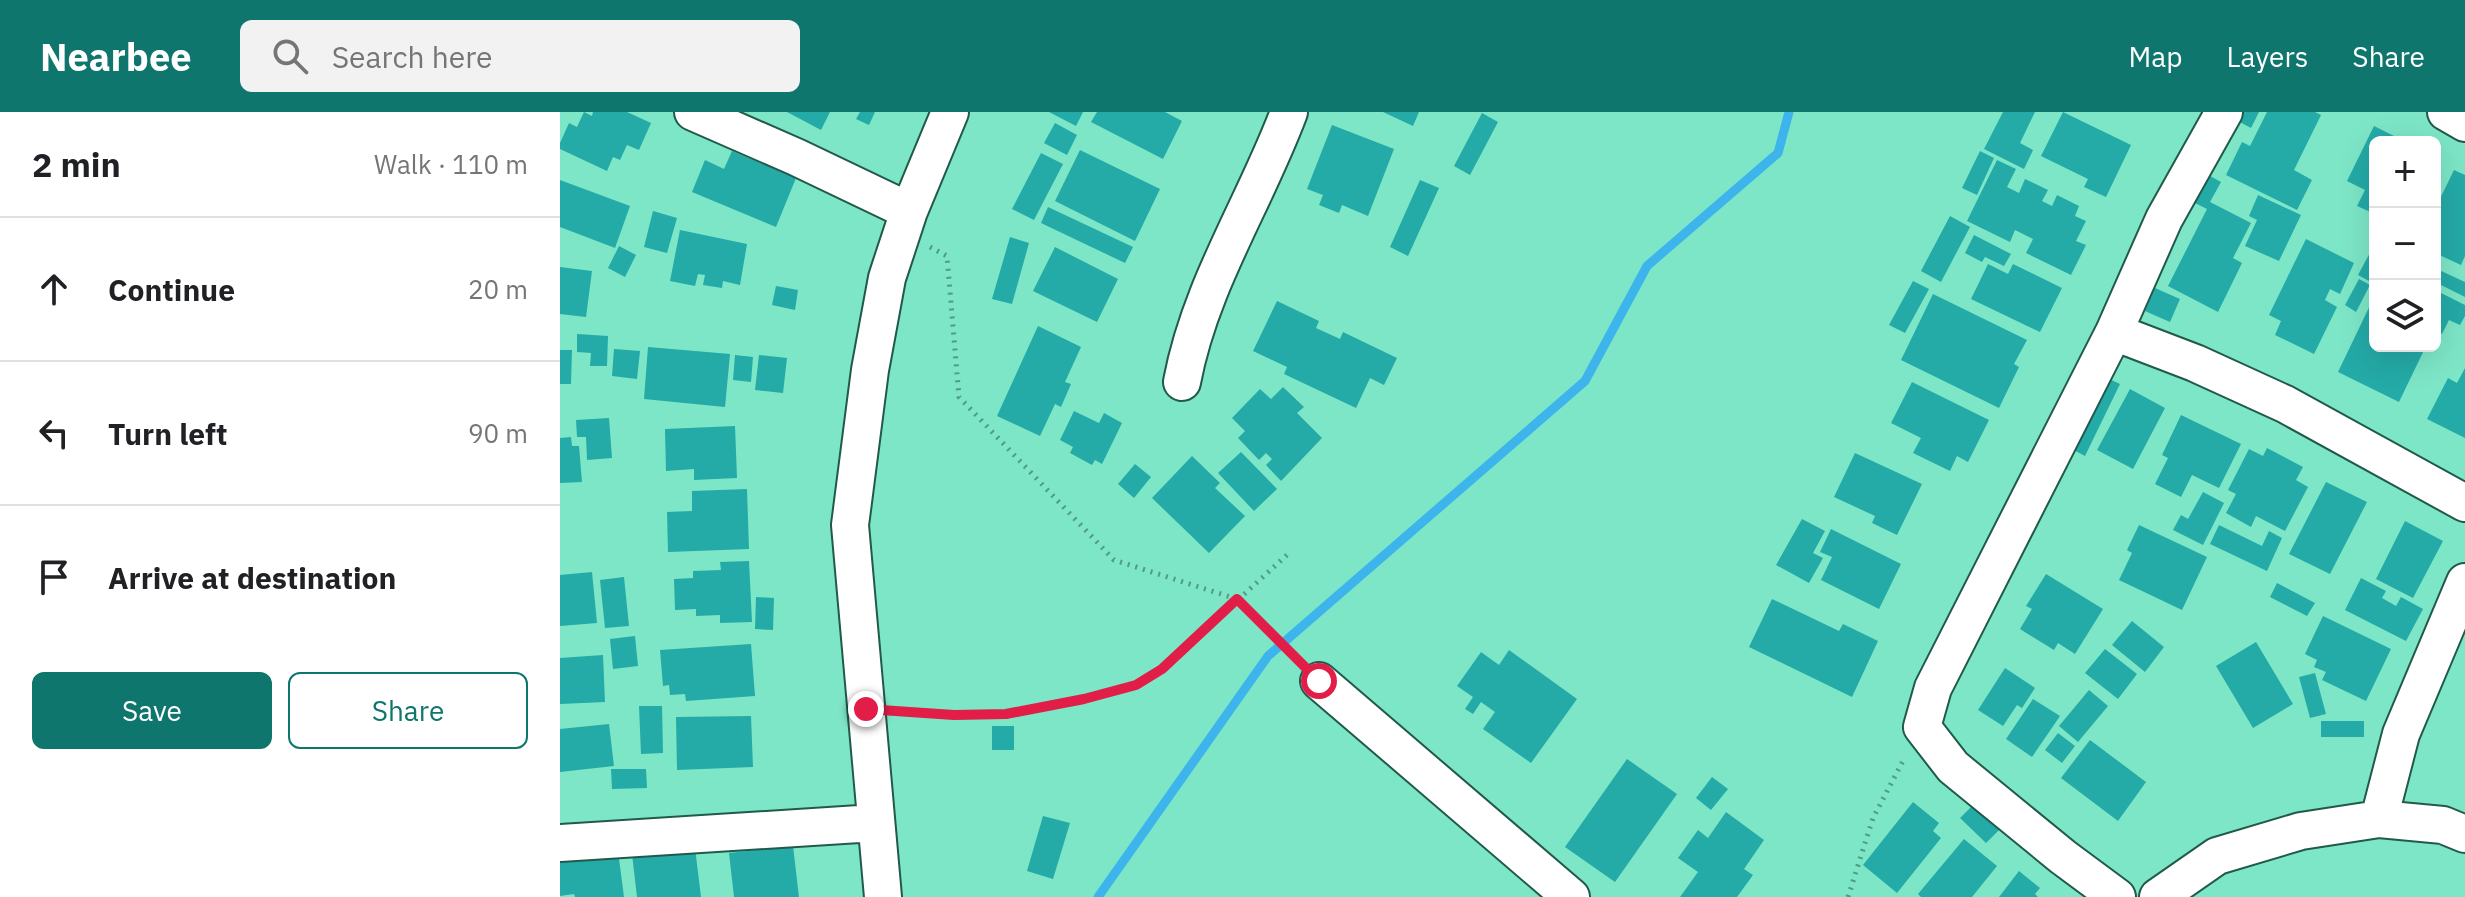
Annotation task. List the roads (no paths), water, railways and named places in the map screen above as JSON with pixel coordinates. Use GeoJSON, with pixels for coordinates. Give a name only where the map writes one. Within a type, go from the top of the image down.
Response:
{"type":"FeatureCollection","features":[{"type":"Feature","properties":{"kind":"street"},"geometry":{"type":"LineString","coordinates":[[693,112],[796,157],[906,222]]}},
{"type":"Feature","properties":{"kind":"street"},"geometry":{"type":"LineString","coordinates":[[883,897],[850,525],[870,370],[887,278],[950,112]]}},
{"type":"Feature","properties":{"kind":"street"},"geometry":{"type":"LineString","coordinates":[[1182,382],[1197,323],[1217,272],[1289,112]]}},
{"type":"Feature","properties":{"kind":"street"},"geometry":{"type":"LineString","coordinates":[[2117,897],[1953,767],[1922,727],[1933,688],[2114,332],[2164,219],[2224,112]]}},
{"type":"Feature","properties":{"kind":"street"},"geometry":{"type":"LineString","coordinates":[[2446,112],[2465,123]]}},
{"type":"Feature","properties":{"kind":"street"},"geometry":{"type":"LineString","coordinates":[[2114,332],[2195,363],[2285,404],[2465,503]]}},
{"type":"Feature","properties":{"kind":"street"},"geometry":{"type":"LineString","coordinates":[[2379,819],[2401,734],[2465,582]]}},
{"type":"Feature","properties":{"kind":"street"},"geometry":{"type":"LineString","coordinates":[[1319,681],[1571,897]]}},
{"type":"Feature","properties":{"kind":"street"},"geometry":{"type":"LineString","coordinates":[[2158,897],[2217,856],[2301,831],[2379,819],[2443,825],[2465,834]]}},
{"type":"Feature","properties":{"kind":"street"},"geometry":{"type":"LineString","coordinates":[[560,843],[875,823]]}},
{"type":"Feature","properties":{"kind":"waterway"},"geometry":{"type":"LineString","coordinates":[[1098,897],[1268,656],[1585,381],[1647,266],[1778,153],[1789,112]]}}]}
